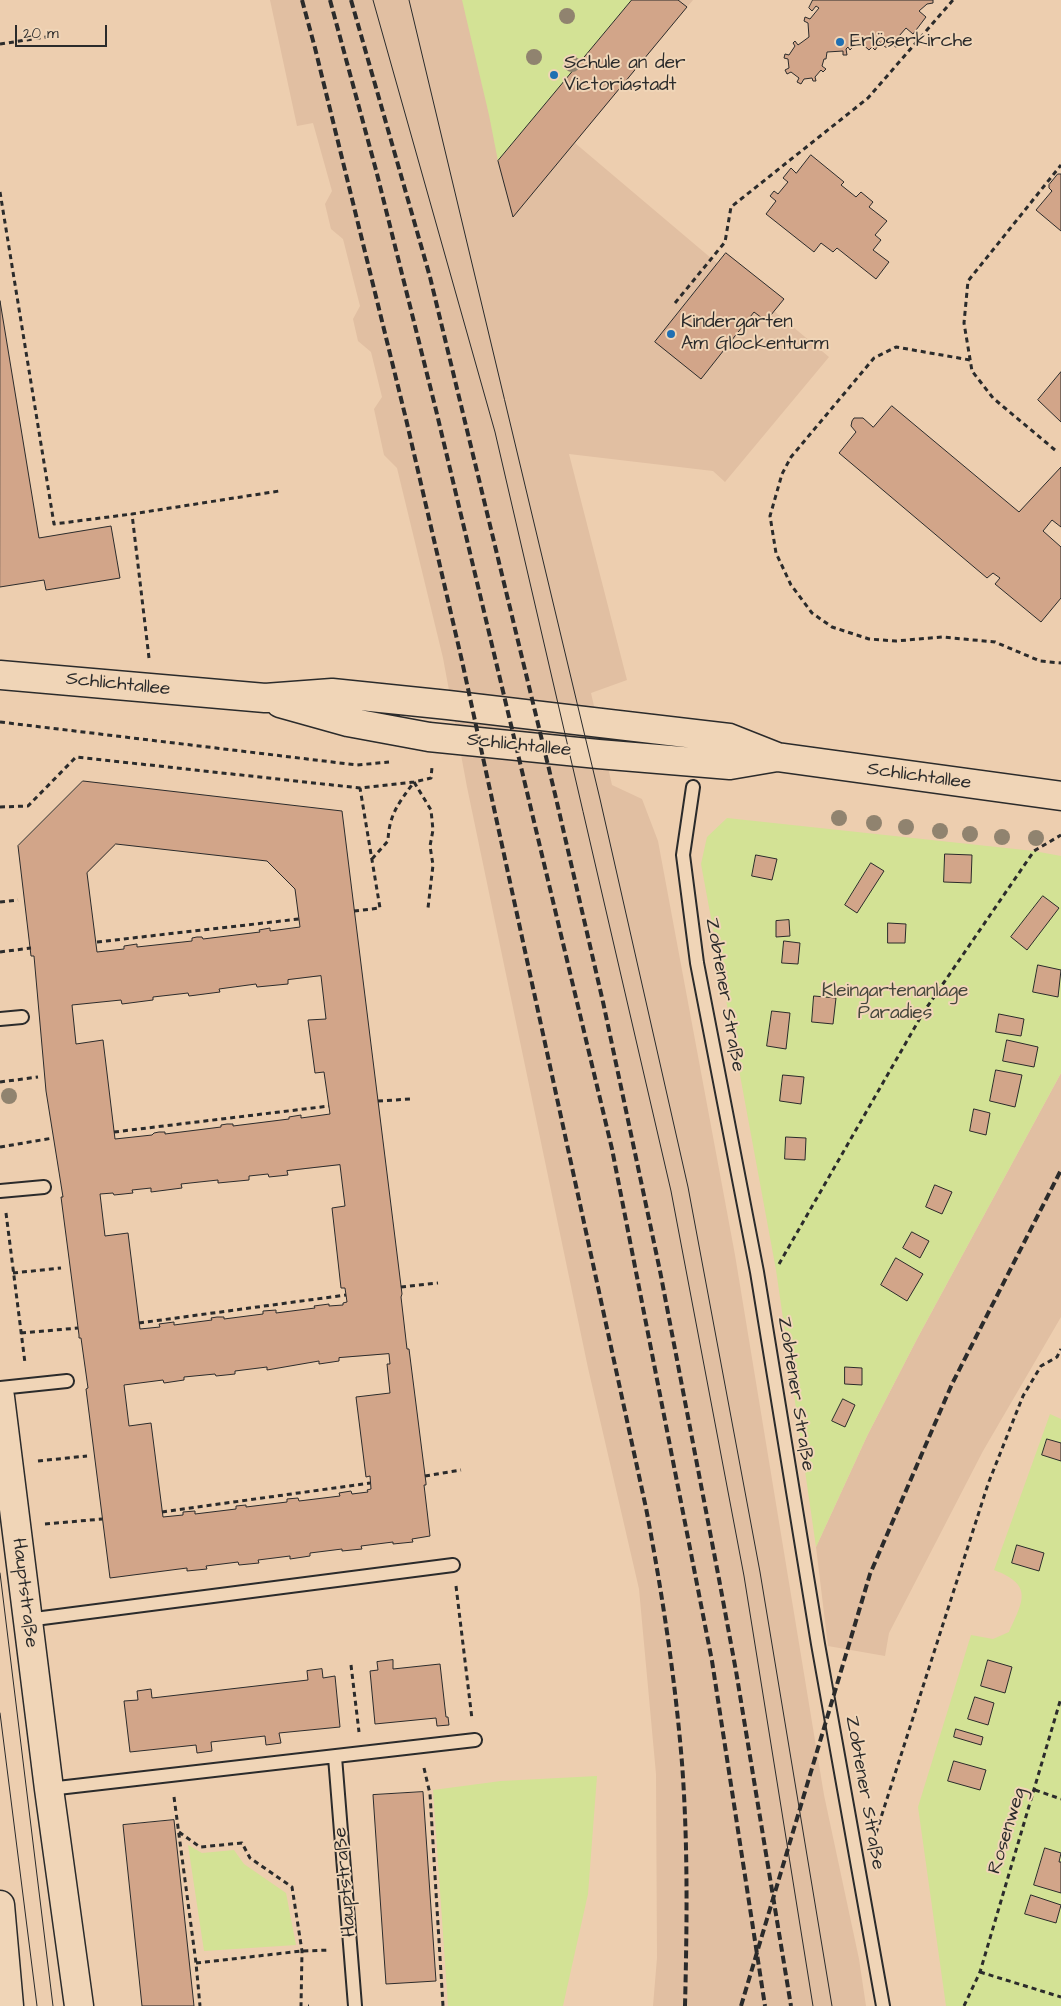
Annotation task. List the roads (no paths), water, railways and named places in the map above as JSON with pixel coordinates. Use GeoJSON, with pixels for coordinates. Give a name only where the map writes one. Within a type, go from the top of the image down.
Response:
{"type":"FeatureCollection","features":[{"type":"Feature","properties":{"kind":"street","name":"Schlichtallee"},"geometry":{"type":"LineString","coordinates":[[0,675],[265,698],[329,718],[429,737],[730,765],[777,757],[1061,796]]}},
{"type":"Feature","properties":{"kind":"street","name":"Hauptstraße"},"geometry":{"type":"LineString","coordinates":[[0,1397],[49,1789],[79,2006]]}},
{"type":"Feature","properties":{"kind":"street"},"geometry":{"type":"LineString","coordinates":[[0,1905],[9,2006]]}},
{"type":"Feature","properties":{"kind":"lane","name":"Zobtener Straße"},"geometry":{"type":"LineString","coordinates":[[693,787],[683,855],[697,963],[757,1272],[820,1654],[884,2006]]}},
{"type":"Feature","properties":{"kind":"lane"},"geometry":{"type":"LineString","coordinates":[[0,1019],[22,1016]]}},
{"type":"Feature","properties":{"kind":"lane"},"geometry":{"type":"LineString","coordinates":[[0,1191],[44,1187]]}},
{"type":"Feature","properties":{"kind":"lane"},"geometry":{"type":"LineString","coordinates":[[0,1388],[67,1381]]}},
{"type":"Feature","properties":{"kind":"lane"},"geometry":{"type":"LineString","coordinates":[[28,1620],[453,1565]]}},
{"type":"Feature","properties":{"kind":"lane"},"geometry":{"type":"LineString","coordinates":[[49,1789],[475,1740]]}},
{"type":"Feature","properties":{"kind":"lane","name":"Hauptstraße"},"geometry":{"type":"LineString","coordinates":[[335,1757],[355,2006]]}},
{"type":"Feature","properties":{"kind":"tram line"},"geometry":{"type":"LineString","coordinates":[[373,0],[495,432],[671,1191],[744,1576],[813,2006]]}},
{"type":"Feature","properties":{"kind":"tram line"},"geometry":{"type":"LineString","coordinates":[[409,0],[600,799],[688,1187],[760,1572],[832,2006]]}},
{"type":"Feature","properties":{"kind":"tram line"},"geometry":{"type":"LineString","coordinates":[[0,1573],[53,2006]]}},
{"type":"Feature","properties":{"kind":"tram line"},"geometry":{"type":"LineString","coordinates":[[0,1713],[37,2006]]}},
{"type":"Feature","properties":{"kind":"railway"},"geometry":{"type":"LineString","coordinates":[[302,0],[406,419],[462,661],[646,1508],[667,1635],[682,1763],[686,1884],[685,2006]]}},
{"type":"Feature","properties":{"kind":"railway"},"geometry":{"type":"LineString","coordinates":[[330,0],[376,170],[436,410],[612,1149],[712,1661],[765,2006]]}},
{"type":"Feature","properties":{"kind":"railway"},"geometry":{"type":"LineString","coordinates":[[351,0],[430,277],[555,794],[603,1002],[660,1271],[719,1579],[791,2006]]}},
{"type":"Feature","properties":{"kind":"railway"},"geometry":{"type":"LineString","coordinates":[[741,2006],[870,1574],[952,1384],[1061,1170]]}},
{"type":"Feature","properties":{"kind":"place","name":"Erlöserkirche"},"geometry":{"type":"Point","coordinates":[840,42]}},
{"type":"Feature","properties":{"kind":"place","name":"Schule an der Victoriastadt"},"geometry":{"type":"Point","coordinates":[554,75]}},
{"type":"Feature","properties":{"kind":"place","name":"Kindergarten Am Glockenturm"},"geometry":{"type":"Point","coordinates":[671,334]}},
{"type":"Feature","properties":{"kind":"park label","name":"Kleingartenanlage Paradies"},"geometry":{"type":"Point","coordinates":[895,1003]}}]}
